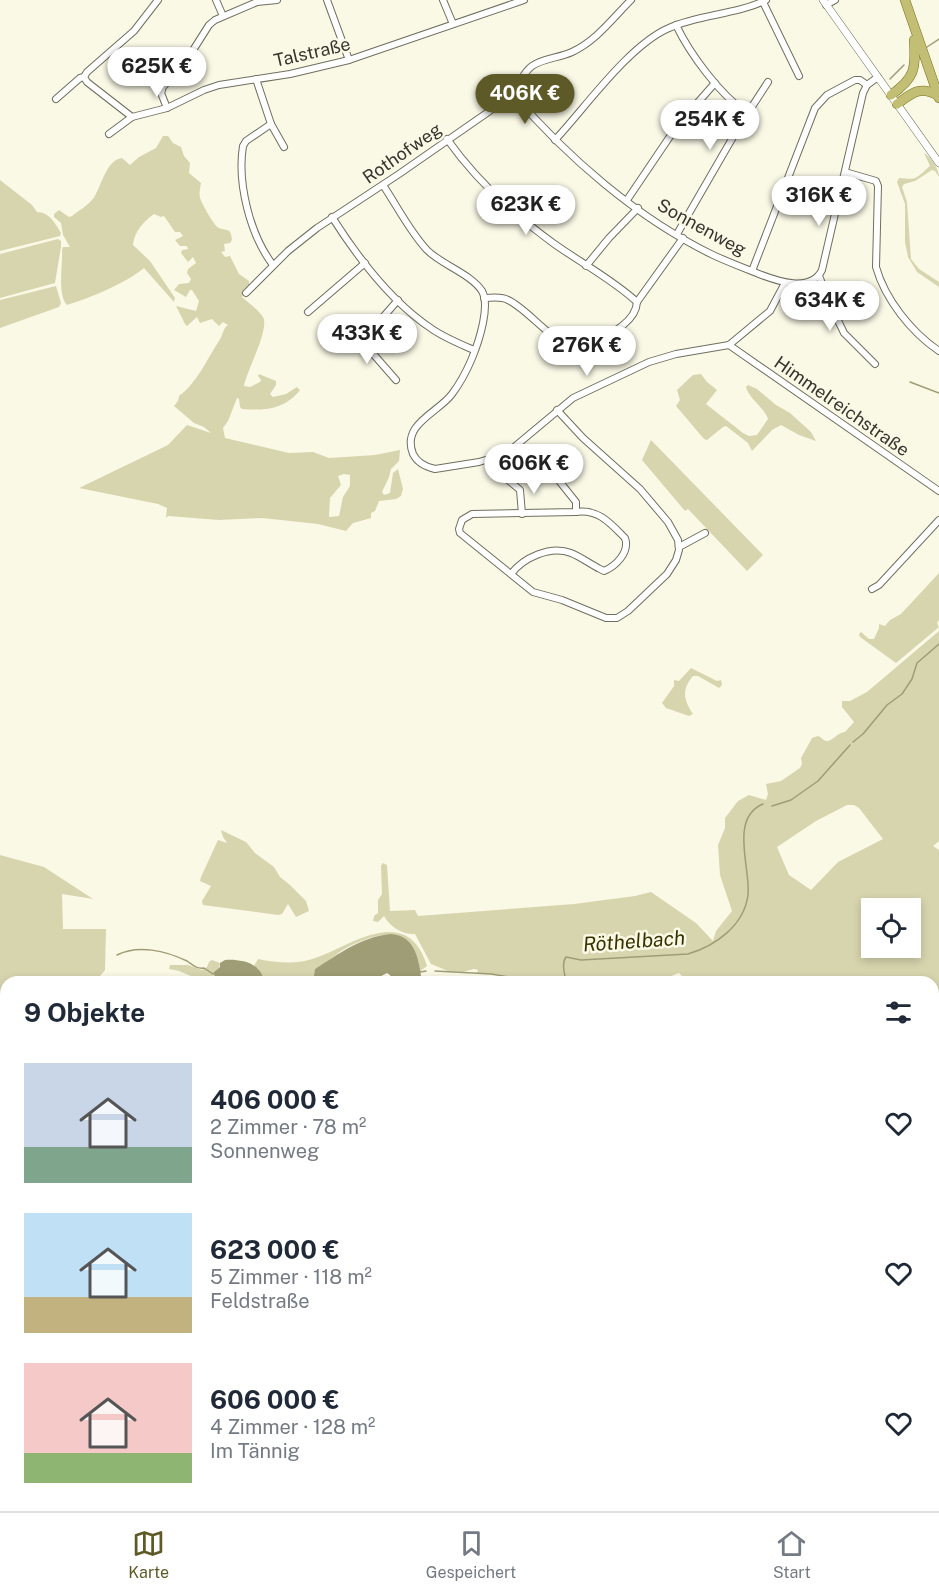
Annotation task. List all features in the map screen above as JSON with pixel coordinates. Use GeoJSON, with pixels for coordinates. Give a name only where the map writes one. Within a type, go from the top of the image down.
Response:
{"type":"FeatureCollection","features":[{"type":"Feature","properties":{"kind":"main road"},"geometry":{"type":"LineString","coordinates":[[905,0],[917,49],[938,97]]}},
{"type":"Feature","properties":{"kind":"main road"},"geometry":{"type":"LineString","coordinates":[[891,95],[909,80],[913,72],[917,49]]}},
{"type":"Feature","properties":{"kind":"main road"},"geometry":{"type":"LineString","coordinates":[[897,104],[920,90],[931,91],[938,97]]}},
{"type":"Feature","properties":{"kind":"street"},"geometry":{"type":"LineString","coordinates":[[56,99],[84,77],[143,22],[158,0]]}},
{"type":"Feature","properties":{"kind":"street"},"geometry":{"type":"LineString","coordinates":[[216,0],[223,16]]}},
{"type":"Feature","properties":{"kind":"street"},"geometry":{"type":"LineString","coordinates":[[167,108],[161,93],[163,87],[190,55],[209,25],[223,16],[257,2],[277,0]]}},
{"type":"Feature","properties":{"kind":"street"},"geometry":{"type":"LineString","coordinates":[[327,0],[349,60]]}},
{"type":"Feature","properties":{"kind":"street"},"geometry":{"type":"LineString","coordinates":[[443,0],[453,24]]}},
{"type":"Feature","properties":{"kind":"street","name":"Talstraße"},"geometry":{"type":"LineString","coordinates":[[109,134],[132,117],[167,108],[219,85],[300,72],[349,60],[524,0]]}},
{"type":"Feature","properties":{"kind":"street","name":"Rothofweg"},"geometry":{"type":"LineString","coordinates":[[246,293],[301,240],[513,93],[528,69],[534,64],[569,54],[588,44],[631,0]]}},
{"type":"Feature","properties":{"kind":"street"},"geometry":{"type":"LineString","coordinates":[[835,0],[825,2],[939,163]]}},
{"type":"Feature","properties":{"kind":"street"},"geometry":{"type":"LineString","coordinates":[[555,140],[611,76],[654,36],[676,25],[764,1],[799,76]]}},
{"type":"Feature","properties":{"kind":"street"},"geometry":{"type":"LineString","coordinates":[[676,25],[715,83],[727,97],[747,113]]}},
{"type":"Feature","properties":{"kind":"street"},"geometry":{"type":"LineString","coordinates":[[84,77],[87,82],[132,117]]}},
{"type":"Feature","properties":{"kind":"street"},"geometry":{"type":"LineString","coordinates":[[875,364],[844,333],[831,308],[819,276],[863,93],[867,85],[878,77]]}},
{"type":"Feature","properties":{"kind":"street"},"geometry":{"type":"LineString","coordinates":[[752,271],[814,108],[827,95],[858,79],[867,85]]}},
{"type":"Feature","properties":{"kind":"street"},"geometry":{"type":"LineString","coordinates":[[256,80],[271,123],[284,147]]}},
{"type":"Feature","properties":{"kind":"street"},"geometry":{"type":"LineString","coordinates":[[484,298],[508,300],[559,340],[576,347],[613,334],[636,310],[637,302],[680,236],[747,113],[768,82]]}},
{"type":"Feature","properties":{"kind":"street"},"geometry":{"type":"LineString","coordinates":[[627,200],[666,141],[715,83]]}},
{"type":"Feature","properties":{"kind":"street","name":"Sonnenweg"},"geometry":{"type":"LineString","coordinates":[[513,93],[555,140],[638,208],[710,254],[785,283]]}},
{"type":"Feature","properties":{"kind":"street"},"geometry":{"type":"LineString","coordinates":[[271,123],[245,142],[242,151],[244,193],[250,219],[273,265]]}},
{"type":"Feature","properties":{"kind":"street"},"geometry":{"type":"LineString","coordinates":[[447,139],[463,162],[495,195],[552,242],[637,302]]}},
{"type":"Feature","properties":{"kind":"street"},"geometry":{"type":"LineString","coordinates":[[845,172],[876,181],[878,186],[876,267],[880,280],[891,302],[923,338],[939,351]]}},
{"type":"Feature","properties":{"kind":"street"},"geometry":{"type":"LineString","coordinates":[[383,185],[426,249],[442,263],[477,285],[484,298],[484,322],[460,383],[441,407],[418,423],[411,440],[411,446],[419,461],[435,469],[493,459],[513,448],[573,398],[649,362],[676,354],[729,345],[770,310],[785,283],[812,280],[819,276]]}},
{"type":"Feature","properties":{"kind":"street","name":"Sonnenweg"},"geometry":{"type":"LineString","coordinates":[[586,266],[638,208]]}},
{"type":"Feature","properties":{"kind":"street"},"geometry":{"type":"LineString","coordinates":[[332,217],[365,263],[398,300],[431,328],[474,350]]}},
{"type":"Feature","properties":{"kind":"street"},"geometry":{"type":"LineString","coordinates":[[308,312],[365,263]]}},
{"type":"Feature","properties":{"kind":"street"},"geometry":{"type":"LineString","coordinates":[[396,380],[368,348],[364,339],[398,300]]}},
{"type":"Feature","properties":{"kind":"street","name":"Himmelreichstraße"},"geometry":{"type":"LineString","coordinates":[[729,345],[939,491]]}},
{"type":"Feature","properties":{"kind":"street"},"geometry":{"type":"LineString","coordinates":[[511,574],[520,563],[532,556],[561,551],[572,553],[604,571],[611,567],[626,550],[625,538],[600,515],[591,512],[472,514],[463,518],[460,531],[463,536],[511,574],[537,594],[562,600],[614,619],[628,611],[667,574],[676,560],[678,540],[668,522],[629,478],[583,438],[557,410]]}},
{"type":"Feature","properties":{"kind":"street"},"geometry":{"type":"LineString","coordinates":[[493,459],[500,473],[520,490],[522,514]]}},
{"type":"Feature","properties":{"kind":"street"},"geometry":{"type":"LineString","coordinates":[[560,482],[576,502],[576,512]]}},
{"type":"Feature","properties":{"kind":"street"},"geometry":{"type":"LineString","coordinates":[[872,589],[879,585],[939,520]]}},
{"type":"Feature","properties":{"kind":"street"},"geometry":{"type":"LineString","coordinates":[[679,547],[705,533]]}},
{"type":"Feature","properties":{"kind":"shaded area"},"geometry":{"type":"Polygon","coordinates":[[[163,136],[168,136],[173,143],[181,147],[190,163],[189,173],[201,183],[200,198],[208,214],[219,228],[231,233],[232,240],[224,244],[225,251],[221,252],[225,257],[230,256],[239,274],[249,281],[249,285],[243,290],[242,297],[263,317],[261,340],[244,386],[250,387],[260,382],[259,374],[276,381],[270,394],[273,397],[286,394],[297,387],[300,390],[288,401],[267,409],[242,409],[237,398],[223,428],[225,438],[289,453],[313,452],[329,458],[375,455],[400,450],[399,461],[391,469],[382,492],[384,495],[390,493],[393,473],[398,469],[403,489],[401,496],[396,499],[379,501],[375,511],[371,513],[371,518],[353,523],[346,531],[318,524],[262,518],[219,520],[168,516],[166,518],[167,508],[158,504],[79,488],[168,445],[187,425],[211,433],[194,423],[174,406],[179,396],[201,370],[228,325],[223,322],[219,326],[212,319],[200,323],[197,317],[187,326],[185,324],[176,306],[196,311],[199,301],[192,290],[186,297],[174,290],[179,284],[189,283],[191,279],[187,273],[188,269],[196,263],[193,257],[188,262],[181,253],[182,250],[188,249],[187,246],[180,246],[175,240],[183,236],[180,232],[175,232],[164,216],[154,214],[147,220],[137,231],[133,245],[150,261],[175,298],[174,302],[144,268],[128,279],[67,305],[62,294],[62,250],[63,247],[70,247],[63,235],[61,223],[54,217],[54,214],[59,210],[69,217],[88,204],[107,170],[116,160],[122,158],[130,165],[156,148],[163,136]],[[350,475],[338,476],[341,485],[330,498],[329,517],[339,516],[343,497],[350,486],[350,475]]]}},
{"type":"Feature","properties":{"kind":"shaded area"},"geometry":{"type":"Polygon","coordinates":[[[924,153],[938,170],[939,177],[932,170],[902,187],[907,202],[911,259],[919,269],[939,282],[939,287],[917,272],[908,257],[905,242],[905,204],[897,182],[899,178],[916,178],[930,166],[924,153]]]}},
{"type":"Feature","properties":{"kind":"shaded area"},"geometry":{"type":"Polygon","coordinates":[[[0,180],[32,205],[37,212],[51,219],[61,233],[60,236],[0,251],[0,180]]]}},
{"type":"Feature","properties":{"kind":"shaded area"},"geometry":{"type":"Polygon","coordinates":[[[58,239],[61,241],[61,247],[55,283],[0,298],[0,254],[58,239]]]}},
{"type":"Feature","properties":{"kind":"shaded area"},"geometry":{"type":"Polygon","coordinates":[[[56,286],[61,303],[59,307],[0,328],[0,300],[56,286]]]}},
{"type":"Feature","properties":{"kind":"shaded area"},"geometry":{"type":"Polygon","coordinates":[[[701,374],[717,390],[706,404],[743,433],[749,436],[757,435],[768,419],[748,391],[746,387],[748,385],[790,413],[811,432],[816,441],[781,425],[772,430],[752,451],[748,443],[726,426],[707,440],[704,439],[676,406],[680,400],[677,390],[693,375],[701,374]]]}},
{"type":"Feature","properties":{"kind":"shaded area"},"geometry":{"type":"Polygon","coordinates":[[[651,440],[763,555],[747,571],[688,509],[685,511],[642,460],[651,440]]]}},
{"type":"Feature","properties":{"kind":"shaded area"},"geometry":{"type":"Polygon","coordinates":[[[939,573],[939,620],[937,623],[939,627],[896,663],[860,637],[861,632],[869,639],[874,639],[879,624],[885,626],[901,614],[939,573]]]}},
{"type":"Feature","properties":{"kind":"shaded area"},"geometry":{"type":"Polygon","coordinates":[[[939,631],[939,841],[933,846],[939,850],[939,976],[682,976],[679,973],[671,976],[509,976],[477,973],[478,970],[474,969],[463,972],[448,971],[431,964],[415,934],[397,930],[384,916],[378,922],[373,921],[374,916],[378,913],[378,900],[382,894],[381,866],[383,863],[387,865],[390,911],[415,910],[418,916],[574,904],[651,892],[696,923],[713,941],[716,931],[732,911],[720,875],[718,845],[725,828],[725,818],[738,801],[749,795],[766,800],[768,794],[766,784],[781,781],[800,768],[801,758],[812,738],[818,736],[828,741],[845,732],[854,722],[842,707],[842,701],[850,701],[867,692],[939,631]],[[847,805],[816,821],[777,847],[789,875],[811,890],[838,862],[883,839],[859,808],[847,805]]]}},
{"type":"Feature","properties":{"kind":"shaded area"},"geometry":{"type":"Polygon","coordinates":[[[691,668],[717,681],[721,680],[722,685],[719,688],[698,676],[693,676],[685,690],[686,700],[693,714],[689,716],[666,708],[662,703],[674,686],[674,680],[679,681],[691,668]]]}},
{"type":"Feature","properties":{"kind":"shaded area"},"geometry":{"type":"Polygon","coordinates":[[[221,830],[246,842],[255,853],[274,867],[280,877],[306,901],[309,911],[296,917],[288,904],[282,914],[278,915],[203,905],[202,901],[211,886],[200,881],[201,877],[218,840],[227,843],[221,830]]]}},
{"type":"Feature","properties":{"kind":"shaded area"},"geometry":{"type":"Polygon","coordinates":[[[0,855],[44,867],[93,899],[62,894],[63,929],[106,929],[105,970],[100,976],[0,976],[0,855]]]}},
{"type":"Feature","properties":{"kind":"shaded area"},"geometry":{"type":"Polygon","coordinates":[[[389,932],[409,937],[418,946],[427,966],[420,971],[417,956],[405,939],[385,935],[362,941],[341,951],[315,969],[314,976],[262,976],[254,966],[258,959],[288,963],[311,960],[361,938],[389,932]]]}},
{"type":"Feature","properties":{"kind":"shaded area"},"geometry":{"type":"Polygon","coordinates":[[[391,934],[406,940],[415,951],[421,976],[390,976],[387,973],[381,976],[314,976],[315,969],[341,952],[360,942],[391,934]]]}},
{"type":"Feature","properties":{"kind":"shaded area"},"geometry":{"type":"Polygon","coordinates":[[[212,960],[220,963],[219,968],[213,974],[214,976],[191,976],[169,969],[170,965],[188,965],[202,970],[212,960]]]}},
{"type":"Feature","properties":{"kind":"shaded area"},"geometry":{"type":"Polygon","coordinates":[[[225,960],[238,960],[255,966],[262,976],[215,976],[213,973],[220,967],[220,963],[225,960]]]}},
{"type":"Feature","properties":{"kind":"waterway"},"geometry":{"type":"LineString","coordinates":[[927,47],[939,39]]}},
{"type":"Feature","properties":{"kind":"waterway"},"geometry":{"type":"LineString","coordinates":[[890,79],[904,65]]}},
{"type":"Feature","properties":{"kind":"waterway"},"geometry":{"type":"LineString","coordinates":[[910,382],[939,393]]}},
{"type":"Feature","properties":{"kind":"waterway","name":"Röthelbach"},"geometry":{"type":"LineString","coordinates":[[853,742],[863,734],[887,705],[902,694],[912,679],[917,663],[939,644]]}},
{"type":"Feature","properties":{"kind":"waterway","name":"Röthelbach"},"geometry":{"type":"LineString","coordinates":[[772,806],[791,800],[818,781],[850,745]]}},
{"type":"Feature","properties":{"kind":"waterway","name":"Röthelbach"},"geometry":{"type":"LineString","coordinates":[[565,976],[566,957],[581,960],[688,954],[708,946],[727,933],[741,916],[748,895],[744,845],[747,820],[753,811],[763,804]]}},
{"type":"Feature","properties":{"kind":"waterway","name":"Röthelbach"},"geometry":{"type":"LineString","coordinates":[[117,955],[134,950],[152,950],[179,957],[213,974]]}},
{"type":"Feature","properties":{"kind":"waterway","name":"Röthelbach"},"geometry":{"type":"LineString","coordinates":[[420,972],[426,971]]}},
{"type":"Feature","properties":{"kind":"waterway","name":"Röthelbach"},"geometry":{"type":"LineString","coordinates":[[435,971],[504,976]]}}]}
